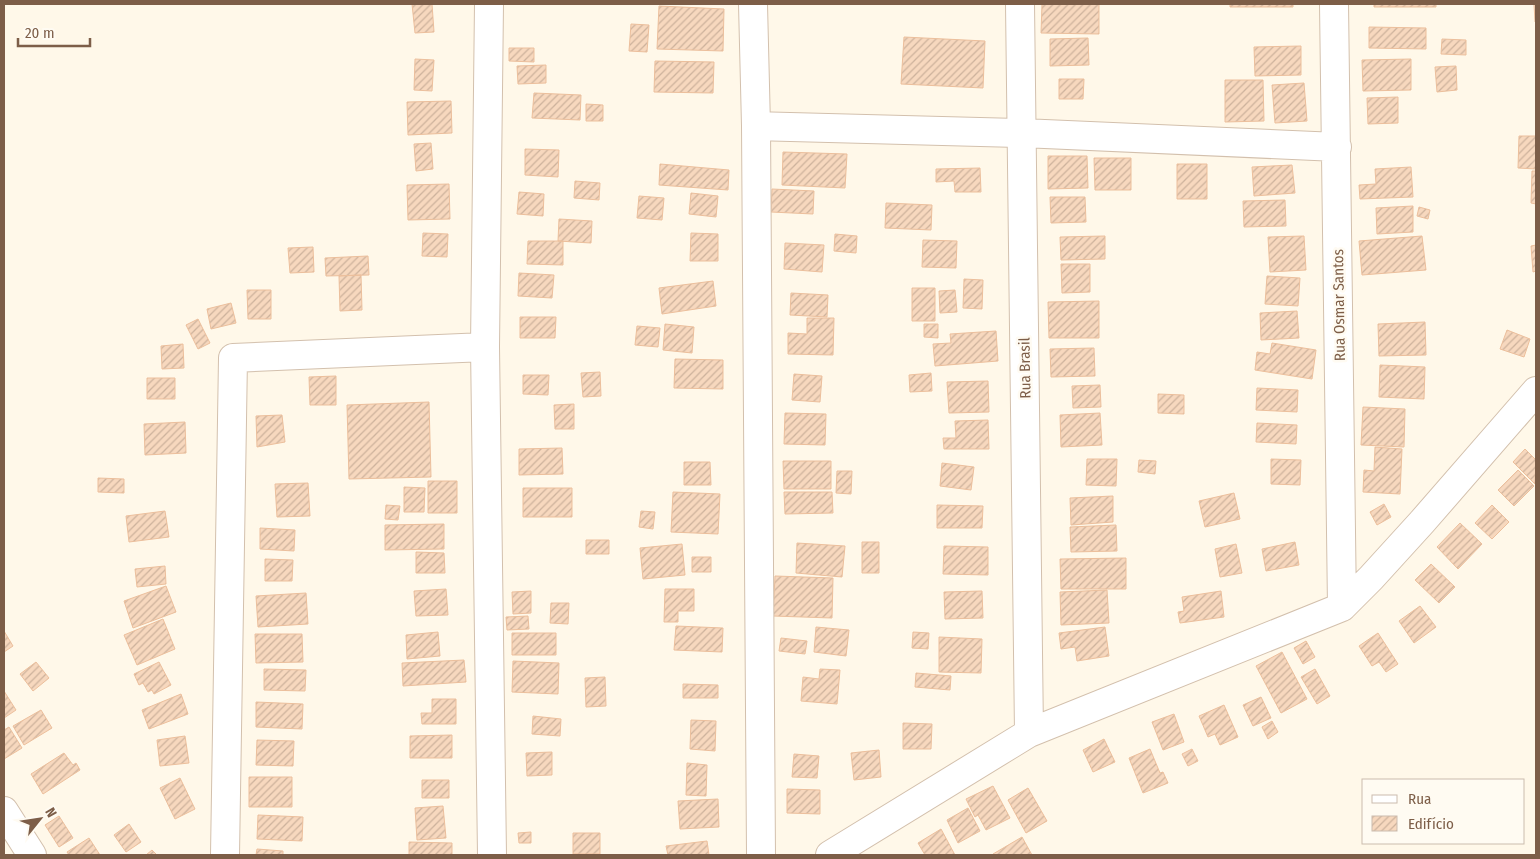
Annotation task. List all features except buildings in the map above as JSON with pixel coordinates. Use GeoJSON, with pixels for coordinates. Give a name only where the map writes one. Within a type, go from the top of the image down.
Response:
{"type":"FeatureCollection","features":[{"type":"Feature","properties":{"kind":"street"},"geometry":{"type":"LineString","coordinates":[[489,4],[485,347],[492,855]]}},
{"type":"Feature","properties":{"kind":"street"},"geometry":{"type":"LineString","coordinates":[[753,4],[756,126],[761,855]]}},
{"type":"Feature","properties":{"kind":"street","name":"Rua Brasil"},"geometry":{"type":"LineString","coordinates":[[1020,4],[1029,733]]}},
{"type":"Feature","properties":{"kind":"street","name":"Rua Osmar Santos"},"geometry":{"type":"LineString","coordinates":[[1334,4],[1342,607]]}},
{"type":"Feature","properties":{"kind":"street"},"geometry":{"type":"LineString","coordinates":[[756,126],[1022,133],[1337,147]]}},
{"type":"Feature","properties":{"kind":"street"},"geometry":{"type":"LineString","coordinates":[[225,855],[233,358],[485,347]]}},
{"type":"Feature","properties":{"kind":"street"},"geometry":{"type":"LineString","coordinates":[[830,855],[1029,733],[1342,607],[1422,522],[1536,391]]}},
{"type":"Feature","properties":{"kind":"street"},"geometry":{"type":"LineString","coordinates":[[4,811],[32,855]]}}]}
